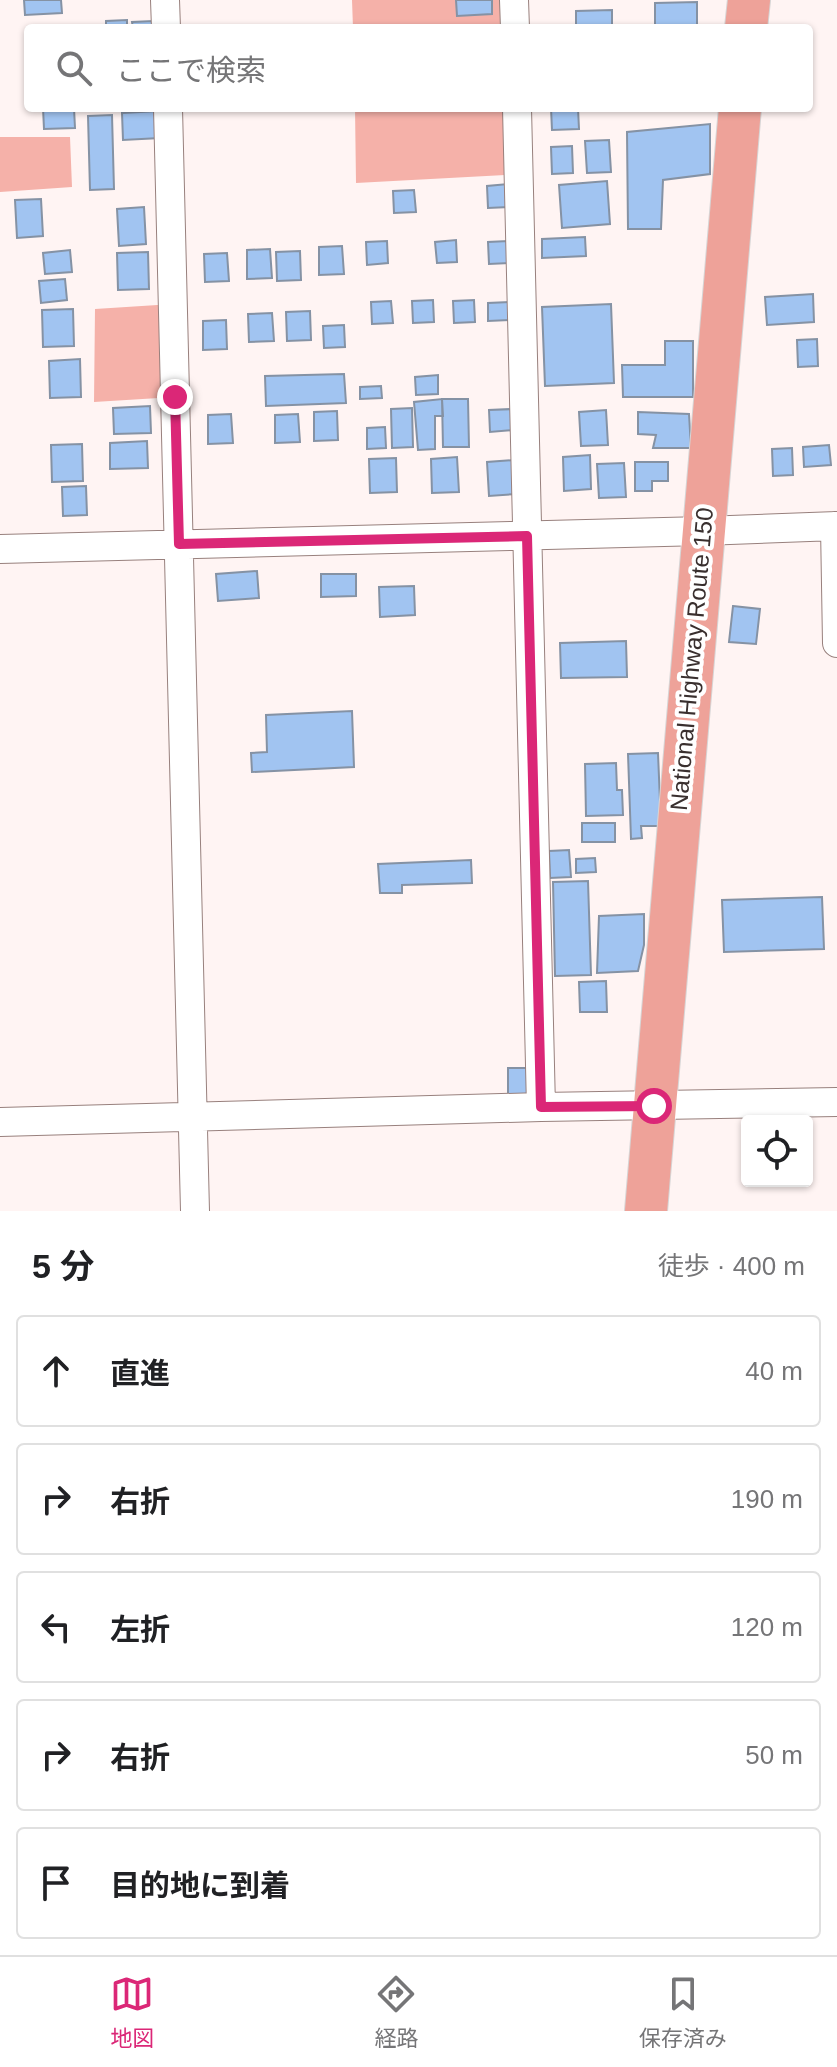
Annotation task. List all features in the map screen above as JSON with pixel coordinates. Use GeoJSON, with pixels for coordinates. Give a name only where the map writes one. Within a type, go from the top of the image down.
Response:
{"type":"FeatureCollection","features":[{"type":"Feature","properties":{"kind":"highway"},"geometry":{"type":"LineString","coordinates":[[746,24],[749,0]]}},
{"type":"Feature","properties":{"kind":"highway","name":"National Highway Route 150"},"geometry":{"type":"LineString","coordinates":[[646,1211],[740,112]]}},
{"type":"Feature","properties":{"kind":"street"},"geometry":{"type":"LineString","coordinates":[[165,0],[166,24]]}},
{"type":"Feature","properties":{"kind":"street"},"geometry":{"type":"LineString","coordinates":[[514,0],[515,24]]}},
{"type":"Feature","properties":{"kind":"street"},"geometry":{"type":"LineString","coordinates":[[168,112],[195,1211]]}},
{"type":"Feature","properties":{"kind":"street"},"geometry":{"type":"LineString","coordinates":[[517,112],[541,1107]]}},
{"type":"Feature","properties":{"kind":"street"},"geometry":{"type":"LineString","coordinates":[[0,549],[836,526],[837,643]]}},
{"type":"Feature","properties":{"kind":"street"},"geometry":{"type":"LineString","coordinates":[[0,1122],[837,1102]]}},
{"type":"Feature","properties":{"kind":"shaded area"},"geometry":{"type":"Polygon","coordinates":[[[352,0],[501,0],[502,24],[353,24],[352,0]]]}},
{"type":"Feature","properties":{"kind":"shaded area"},"geometry":{"type":"Polygon","coordinates":[[[355,112],[504,112],[505,175],[356,183],[355,112]]]}},
{"type":"Feature","properties":{"kind":"shaded area"},"geometry":{"type":"Polygon","coordinates":[[[0,137],[70,137],[72,187],[0,192],[0,137]]]}},
{"type":"Feature","properties":{"kind":"shaded area"},"geometry":{"type":"Polygon","coordinates":[[[173,304],[175,397],[94,402],[95,309],[173,304]]]}},
{"type":"Feature","properties":{"kind":"building"},"geometry":{"type":"Polygon","coordinates":[[[24,0],[61,0],[62,13],[25,15],[24,0]]]}},
{"type":"Feature","properties":{"kind":"building"},"geometry":{"type":"Polygon","coordinates":[[[456,0],[492,0],[492,14],[457,16],[456,0]]]}},
{"type":"Feature","properties":{"kind":"building"},"geometry":{"type":"Polygon","coordinates":[[[697,2],[697,24],[655,24],[655,3],[697,2]]]}},
{"type":"Feature","properties":{"kind":"building"},"geometry":{"type":"Polygon","coordinates":[[[612,10],[612,24],[576,24],[576,11],[612,10]]]}},
{"type":"Feature","properties":{"kind":"building"},"geometry":{"type":"Polygon","coordinates":[[[127,20],[127,24],[106,24],[106,21],[127,20]]]}},
{"type":"Feature","properties":{"kind":"building"},"geometry":{"type":"Polygon","coordinates":[[[153,21],[153,24],[132,24],[153,21]]]}},
{"type":"Feature","properties":{"kind":"building"},"geometry":{"type":"Polygon","coordinates":[[[43,112],[74,112],[75,128],[44,129],[43,112]]]}},
{"type":"Feature","properties":{"kind":"building"},"geometry":{"type":"Polygon","coordinates":[[[159,112],[160,138],[123,140],[122,113],[159,112]]]}},
{"type":"Feature","properties":{"kind":"building"},"geometry":{"type":"Polygon","coordinates":[[[551,112],[578,112],[579,129],[552,130],[551,112]]]}},
{"type":"Feature","properties":{"kind":"building"},"geometry":{"type":"Polygon","coordinates":[[[112,115],[114,189],[90,190],[88,116],[112,115]]]}},
{"type":"Feature","properties":{"kind":"building"},"geometry":{"type":"Polygon","coordinates":[[[710,124],[710,174],[663,180],[661,229],[628,229],[627,132],[710,124]]]}},
{"type":"Feature","properties":{"kind":"building"},"geometry":{"type":"Polygon","coordinates":[[[609,140],[611,172],[587,173],[585,141],[609,140]]]}},
{"type":"Feature","properties":{"kind":"building"},"geometry":{"type":"Polygon","coordinates":[[[572,146],[573,173],[552,174],[551,147],[572,146]]]}},
{"type":"Feature","properties":{"kind":"building"},"geometry":{"type":"Polygon","coordinates":[[[607,181],[610,224],[562,228],[559,185],[607,181]]]}},
{"type":"Feature","properties":{"kind":"building"},"geometry":{"type":"Polygon","coordinates":[[[508,184],[509,207],[488,208],[487,186],[508,184]]]}},
{"type":"Feature","properties":{"kind":"building"},"geometry":{"type":"Polygon","coordinates":[[[414,190],[416,212],[394,213],[393,191],[414,190]]]}},
{"type":"Feature","properties":{"kind":"building"},"geometry":{"type":"Polygon","coordinates":[[[41,199],[43,236],[17,238],[15,200],[41,199]]]}},
{"type":"Feature","properties":{"kind":"building"},"geometry":{"type":"Polygon","coordinates":[[[144,207],[146,244],[119,246],[117,209],[144,207]]]}},
{"type":"Feature","properties":{"kind":"building"},"geometry":{"type":"Polygon","coordinates":[[[585,237],[586,256],[542,258],[542,239],[585,237]]]}},
{"type":"Feature","properties":{"kind":"building"},"geometry":{"type":"Polygon","coordinates":[[[456,240],[457,262],[437,263],[435,242],[456,240]]]}},
{"type":"Feature","properties":{"kind":"building"},"geometry":{"type":"Polygon","coordinates":[[[387,241],[388,263],[367,265],[366,242],[387,241]]]}},
{"type":"Feature","properties":{"kind":"building"},"geometry":{"type":"Polygon","coordinates":[[[508,241],[510,263],[489,264],[488,242],[508,241]]]}},
{"type":"Feature","properties":{"kind":"building"},"geometry":{"type":"Polygon","coordinates":[[[342,246],[344,274],[319,275],[319,247],[342,246]]]}},
{"type":"Feature","properties":{"kind":"building"},"geometry":{"type":"Polygon","coordinates":[[[270,249],[272,278],[247,279],[247,250],[270,249]]]}},
{"type":"Feature","properties":{"kind":"building"},"geometry":{"type":"Polygon","coordinates":[[[70,250],[72,272],[45,274],[43,253],[70,250]]]}},
{"type":"Feature","properties":{"kind":"building"},"geometry":{"type":"Polygon","coordinates":[[[300,251],[301,280],[277,281],[276,252],[300,251]]]}},
{"type":"Feature","properties":{"kind":"building"},"geometry":{"type":"Polygon","coordinates":[[[148,252],[149,289],[118,290],[117,253],[148,252]]]}},
{"type":"Feature","properties":{"kind":"building"},"geometry":{"type":"Polygon","coordinates":[[[227,253],[229,281],[205,282],[204,254],[227,253]]]}},
{"type":"Feature","properties":{"kind":"building"},"geometry":{"type":"Polygon","coordinates":[[[65,279],[67,300],[41,303],[39,281],[65,279]]]}},
{"type":"Feature","properties":{"kind":"building"},"geometry":{"type":"Polygon","coordinates":[[[813,294],[814,322],[767,325],[765,297],[813,294]]]}},
{"type":"Feature","properties":{"kind":"building"},"geometry":{"type":"Polygon","coordinates":[[[433,300],[434,322],[413,323],[412,301],[433,300]]]}},
{"type":"Feature","properties":{"kind":"building"},"geometry":{"type":"Polygon","coordinates":[[[474,300],[475,322],[454,323],[453,301],[474,300]]]}},
{"type":"Feature","properties":{"kind":"building"},"geometry":{"type":"Polygon","coordinates":[[[391,301],[393,323],[372,324],[371,302],[391,301]]]}},
{"type":"Feature","properties":{"kind":"building"},"geometry":{"type":"Polygon","coordinates":[[[511,302],[512,320],[488,321],[488,303],[511,302]]]}},
{"type":"Feature","properties":{"kind":"building"},"geometry":{"type":"Polygon","coordinates":[[[611,304],[614,383],[545,386],[542,307],[611,304]]]}},
{"type":"Feature","properties":{"kind":"building"},"geometry":{"type":"Polygon","coordinates":[[[73,309],[74,346],[43,347],[42,310],[73,309]]]}},
{"type":"Feature","properties":{"kind":"building"},"geometry":{"type":"Polygon","coordinates":[[[310,311],[311,340],[287,341],[286,312],[310,311]]]}},
{"type":"Feature","properties":{"kind":"building"},"geometry":{"type":"Polygon","coordinates":[[[272,313],[274,341],[249,342],[248,314],[272,313]]]}},
{"type":"Feature","properties":{"kind":"building"},"geometry":{"type":"Polygon","coordinates":[[[226,320],[227,349],[203,350],[203,321],[226,320]]]}},
{"type":"Feature","properties":{"kind":"building"},"geometry":{"type":"Polygon","coordinates":[[[344,325],[345,347],[324,348],[323,326],[344,325]]]}},
{"type":"Feature","properties":{"kind":"building"},"geometry":{"type":"Polygon","coordinates":[[[817,339],[818,366],[798,367],[797,340],[817,339]]]}},
{"type":"Feature","properties":{"kind":"building"},"geometry":{"type":"Polygon","coordinates":[[[665,341],[693,341],[693,397],[623,397],[622,365],[665,365],[665,341]]]}},
{"type":"Feature","properties":{"kind":"building"},"geometry":{"type":"Polygon","coordinates":[[[80,359],[81,397],[50,398],[49,361],[80,359]]]}},
{"type":"Feature","properties":{"kind":"building"},"geometry":{"type":"Polygon","coordinates":[[[344,374],[346,403],[266,406],[265,376],[344,374]]]}},
{"type":"Feature","properties":{"kind":"building"},"geometry":{"type":"Polygon","coordinates":[[[438,375],[438,394],[416,395],[415,377],[438,375]]]}},
{"type":"Feature","properties":{"kind":"building"},"geometry":{"type":"Polygon","coordinates":[[[381,386],[382,398],[360,399],[360,387],[381,386]]]}},
{"type":"Feature","properties":{"kind":"building"},"geometry":{"type":"Polygon","coordinates":[[[442,399],[468,399],[469,447],[443,447],[442,399]]]}},
{"type":"Feature","properties":{"kind":"building"},"geometry":{"type":"Polygon","coordinates":[[[442,399],[443,416],[435,416],[435,449],[418,450],[414,402],[442,399]]]}},
{"type":"Feature","properties":{"kind":"building"},"geometry":{"type":"Polygon","coordinates":[[[150,406],[151,433],[114,434],[113,408],[150,406]]]}},
{"type":"Feature","properties":{"kind":"building"},"geometry":{"type":"Polygon","coordinates":[[[412,408],[413,447],[392,448],[391,409],[412,408]]]}},
{"type":"Feature","properties":{"kind":"building"},"geometry":{"type":"Polygon","coordinates":[[[513,409],[514,430],[490,432],[489,410],[513,409]]]}},
{"type":"Feature","properties":{"kind":"building"},"geometry":{"type":"Polygon","coordinates":[[[606,410],[608,445],[581,446],[579,412],[606,410]]]}},
{"type":"Feature","properties":{"kind":"building"},"geometry":{"type":"Polygon","coordinates":[[[337,411],[338,440],[314,441],[314,412],[337,411]]]}},
{"type":"Feature","properties":{"kind":"building"},"geometry":{"type":"Polygon","coordinates":[[[638,412],[689,414],[691,448],[653,448],[656,435],[638,434],[638,412]]]}},
{"type":"Feature","properties":{"kind":"building"},"geometry":{"type":"Polygon","coordinates":[[[231,414],[233,443],[208,444],[208,415],[231,414]]]}},
{"type":"Feature","properties":{"kind":"building"},"geometry":{"type":"Polygon","coordinates":[[[298,414],[300,442],[275,443],[275,415],[298,414]]]}},
{"type":"Feature","properties":{"kind":"building"},"geometry":{"type":"Polygon","coordinates":[[[385,427],[386,448],[367,449],[367,428],[385,427]]]}},
{"type":"Feature","properties":{"kind":"building"},"geometry":{"type":"Polygon","coordinates":[[[147,441],[148,468],[110,469],[110,443],[147,441]]]}},
{"type":"Feature","properties":{"kind":"building"},"geometry":{"type":"Polygon","coordinates":[[[82,444],[83,481],[52,482],[51,445],[82,444]]]}},
{"type":"Feature","properties":{"kind":"building"},"geometry":{"type":"Polygon","coordinates":[[[829,445],[831,465],[804,467],[803,447],[829,445]]]}},
{"type":"Feature","properties":{"kind":"building"},"geometry":{"type":"Polygon","coordinates":[[[792,448],[793,475],[773,476],[772,449],[792,448]]]}},
{"type":"Feature","properties":{"kind":"building"},"geometry":{"type":"Polygon","coordinates":[[[590,455],[591,489],[564,491],[563,457],[590,455]]]}},
{"type":"Feature","properties":{"kind":"building"},"geometry":{"type":"Polygon","coordinates":[[[457,457],[459,492],[432,493],[431,459],[457,457]]]}},
{"type":"Feature","properties":{"kind":"building"},"geometry":{"type":"Polygon","coordinates":[[[396,458],[397,492],[370,493],[369,459],[396,458]]]}},
{"type":"Feature","properties":{"kind":"building"},"geometry":{"type":"Polygon","coordinates":[[[514,460],[516,494],[489,496],[487,462],[514,460]]]}},
{"type":"Feature","properties":{"kind":"building"},"geometry":{"type":"Polygon","coordinates":[[[635,462],[668,462],[668,481],[652,481],[652,491],[635,491],[635,462]]]}},
{"type":"Feature","properties":{"kind":"building"},"geometry":{"type":"Polygon","coordinates":[[[624,463],[626,497],[599,498],[597,464],[624,463]]]}},
{"type":"Feature","properties":{"kind":"building"},"geometry":{"type":"Polygon","coordinates":[[[86,486],[87,515],[63,516],[62,487],[86,486]]]}},
{"type":"Feature","properties":{"kind":"building"},"geometry":{"type":"Polygon","coordinates":[[[257,571],[259,598],[218,601],[216,574],[257,571]]]}},
{"type":"Feature","properties":{"kind":"building"},"geometry":{"type":"Polygon","coordinates":[[[321,574],[356,574],[356,596],[321,597],[321,574]]]}},
{"type":"Feature","properties":{"kind":"building"},"geometry":{"type":"Polygon","coordinates":[[[414,586],[415,615],[380,617],[379,587],[414,586]]]}},
{"type":"Feature","properties":{"kind":"building"},"geometry":{"type":"Polygon","coordinates":[[[733,606],[760,609],[756,644],[729,642],[733,606]]]}},
{"type":"Feature","properties":{"kind":"building"},"geometry":{"type":"Polygon","coordinates":[[[626,641],[627,677],[561,678],[560,643],[626,641]]]}},
{"type":"Feature","properties":{"kind":"building"},"geometry":{"type":"Polygon","coordinates":[[[352,711],[354,767],[252,772],[251,753],[267,752],[266,715],[352,711]]]}},
{"type":"Feature","properties":{"kind":"building"},"geometry":{"type":"Polygon","coordinates":[[[658,753],[661,826],[641,826],[642,838],[631,839],[628,754],[658,753]]]}},
{"type":"Feature","properties":{"kind":"building"},"geometry":{"type":"Polygon","coordinates":[[[616,763],[617,790],[622,790],[623,815],[586,816],[585,764],[616,763]]]}},
{"type":"Feature","properties":{"kind":"building"},"geometry":{"type":"Polygon","coordinates":[[[582,823],[615,823],[615,842],[582,842],[582,823]]]}},
{"type":"Feature","properties":{"kind":"building"},"geometry":{"type":"Polygon","coordinates":[[[569,850],[571,877],[550,878],[549,851],[569,850]]]}},
{"type":"Feature","properties":{"kind":"building"},"geometry":{"type":"Polygon","coordinates":[[[595,858],[596,872],[576,873],[576,859],[595,858]]]}},
{"type":"Feature","properties":{"kind":"building"},"geometry":{"type":"Polygon","coordinates":[[[471,860],[472,883],[402,885],[402,893],[380,893],[378,864],[471,860]]]}},
{"type":"Feature","properties":{"kind":"building"},"geometry":{"type":"Polygon","coordinates":[[[588,881],[591,975],[555,976],[553,882],[588,881]]]}},
{"type":"Feature","properties":{"kind":"building"},"geometry":{"type":"Polygon","coordinates":[[[822,897],[824,949],[724,952],[722,900],[822,897]]]}},
{"type":"Feature","properties":{"kind":"building"},"geometry":{"type":"Polygon","coordinates":[[[644,914],[644,945],[638,971],[597,973],[599,916],[644,914]]]}},
{"type":"Feature","properties":{"kind":"building"},"geometry":{"type":"Polygon","coordinates":[[[606,981],[607,1012],[580,1012],[579,982],[606,981]]]}},
{"type":"Feature","properties":{"kind":"building"},"geometry":{"type":"Polygon","coordinates":[[[508,1068],[534,1068],[535,1095],[508,1095],[508,1068]]]}},
{"type":"Feature","properties":{"kind":"route"},"geometry":{"type":"LineString","coordinates":[[175,397],[179,544],[527,536],[541,1107],[654,1106]]}}]}
